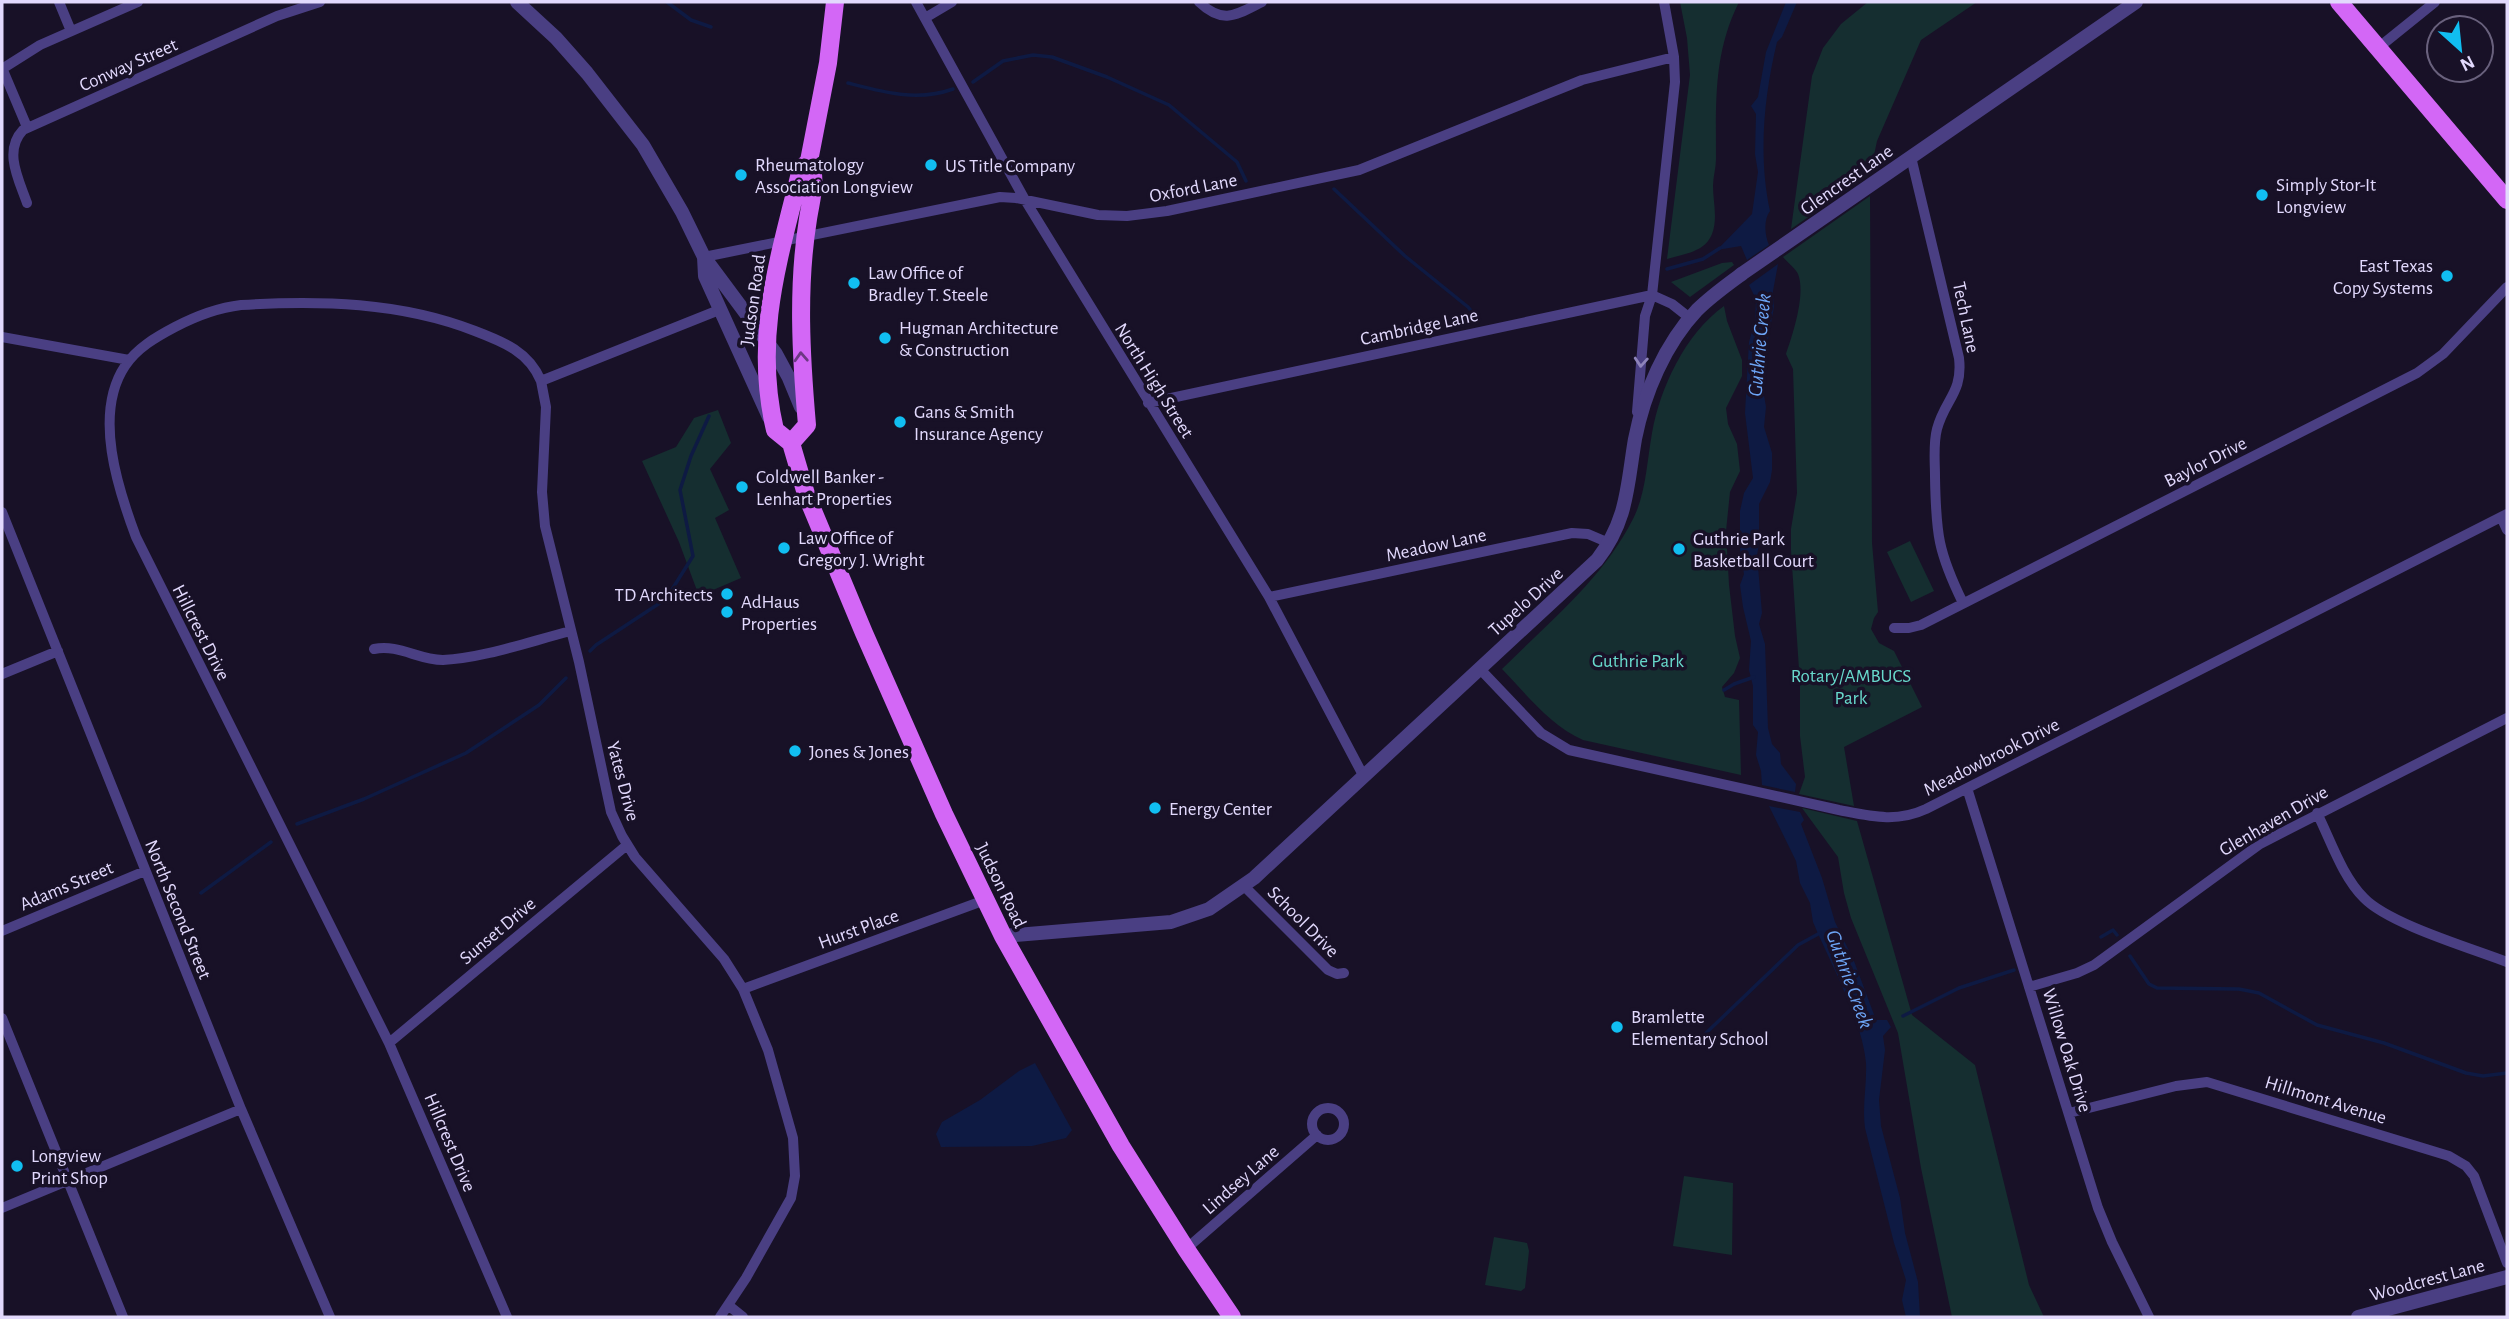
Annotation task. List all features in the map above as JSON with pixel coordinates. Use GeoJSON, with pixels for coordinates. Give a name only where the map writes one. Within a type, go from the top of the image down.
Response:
{"type":"FeatureCollection","features":[{"type":"Feature","properties":{"kind":"main road","name":"Judson Road"},"geometry":{"type":"LineString","coordinates":[[775,430],[766,376],[765,337],[770,298],[801,169],[809,161],[828,63],[835,2]]}},
{"type":"Feature","properties":{"kind":"main road"},"geometry":{"type":"LineString","coordinates":[[2339,2],[2507,200]]}},
{"type":"Feature","properties":{"kind":"main road","name":"Judson Road"},"geometry":{"type":"LineString","coordinates":[[807,425],[800,346],[805,237],[815,173],[809,161]]}},
{"type":"Feature","properties":{"kind":"main road"},"geometry":{"type":"LineString","coordinates":[[775,430],[790,443],[807,425]]}},
{"type":"Feature","properties":{"kind":"main road","name":"Judson Road"},"geometry":{"type":"LineString","coordinates":[[790,443],[806,494],[840,576],[929,780],[1003,936],[1096,1104],[1186,1249],[1233,1317]]}},
{"type":"Feature","properties":{"kind":"street"},"geometry":{"type":"LineString","coordinates":[[58,2],[71,31]]}},
{"type":"Feature","properties":{"kind":"street"},"geometry":{"type":"LineString","coordinates":[[27,203],[15,167],[13,149],[17,137],[27,127],[2,68],[33,48],[138,2]]}},
{"type":"Feature","properties":{"kind":"street","name":"Conway Street"},"geometry":{"type":"LineString","coordinates":[[27,127],[277,16],[320,2]]}},
{"type":"Feature","properties":{"kind":"street"},"geometry":{"type":"LineString","coordinates":[[517,2],[580,64],[625,120],[665,182],[704,257],[765,337],[793,384],[807,425]]}},
{"type":"Feature","properties":{"kind":"street","name":"North High Street"},"geometry":{"type":"LineString","coordinates":[[916,2],[1025,200],[1269,597],[1364,777]]}},
{"type":"Feature","properties":{"kind":"street"},"geometry":{"type":"LineString","coordinates":[[925,18],[952,2]]}},
{"type":"Feature","properties":{"kind":"street"},"geometry":{"type":"LineString","coordinates":[[1199,2],[1217,15],[1235,15],[1262,2]]}},
{"type":"Feature","properties":{"kind":"street","name":"Tupelo Drive"},"geometry":{"type":"LineString","coordinates":[[1003,936],[1171,922],[1209,909],[1244,886],[1597,560],[1625,508],[1636,438],[1645,316],[1651,295],[1673,105],[1674,57],[1664,2]]}},
{"type":"Feature","properties":{"kind":"street","name":"Glencrest Lane"},"geometry":{"type":"LineString","coordinates":[[1636,438],[1664,356],[1697,311],[1729,283],[2136,2]]}},
{"type":"Feature","properties":{"kind":"street"},"geometry":{"type":"LineString","coordinates":[[2378,48],[2435,2]]}},
{"type":"Feature","properties":{"kind":"street","name":"Oxford Lane"},"geometry":{"type":"LineString","coordinates":[[704,257],[1000,197],[1098,215],[1154,214],[1377,164],[1582,80],[1674,57]]}},
{"type":"Feature","properties":{"kind":"street","name":"Tech Lane"},"geometry":{"type":"LineString","coordinates":[[1911,157],[1959,358],[1958,386],[1939,422],[1936,435],[1935,512],[1941,555],[1963,603]]}},
{"type":"Feature","properties":{"kind":"street"},"geometry":{"type":"LineString","coordinates":[[704,257],[705,276],[775,430]]}},
{"type":"Feature","properties":{"kind":"street","name":"Baylor Drive"},"geometry":{"type":"LineString","coordinates":[[1894,628],[1915,627],[2417,373],[2443,354],[2507,287]]}},
{"type":"Feature","properties":{"kind":"street"},"geometry":{"type":"LineString","coordinates":[[1651,295],[1672,304],[1691,318]]}},
{"type":"Feature","properties":{"kind":"street","name":"Cambridge Lane"},"geometry":{"type":"LineString","coordinates":[[1148,403],[1651,295]]}},
{"type":"Feature","properties":{"kind":"street","name":"Hillcrest Drive"},"geometry":{"type":"LineString","coordinates":[[507,1317],[389,1043],[160,587],[132,525],[114,463],[111,422],[117,380],[129,360],[160,334],[224,307],[264,304],[374,306],[432,316],[491,337],[527,357],[541,381]]}},
{"type":"Feature","properties":{"kind":"street"},"geometry":{"type":"LineString","coordinates":[[541,381],[719,310]]}},
{"type":"Feature","properties":{"kind":"street"},"geometry":{"type":"LineString","coordinates":[[2,337],[129,360]]}},
{"type":"Feature","properties":{"kind":"street","name":"Yates Drive"},"geometry":{"type":"LineString","coordinates":[[541,381],[546,407],[542,492],[545,526],[607,798],[627,845],[724,959],[743,989],[761,1031],[795,1150],[795,1176],[791,1198],[720,1317]]}},
{"type":"Feature","properties":{"kind":"street","name":"North Second Street"},"geometry":{"type":"LineString","coordinates":[[2,512],[241,1109],[330,1317]]}},
{"type":"Feature","properties":{"kind":"street"},"geometry":{"type":"LineString","coordinates":[[2504,516],[2507,530]]}},
{"type":"Feature","properties":{"kind":"street","name":"Meadowbrook Drive"},"geometry":{"type":"LineString","coordinates":[[1480,669],[1541,733],[1560,745],[1582,753],[1879,818],[1897,818],[1912,815],[1967,788],[2504,516]]}},
{"type":"Feature","properties":{"kind":"street","name":"Meadow Lane"},"geometry":{"type":"LineString","coordinates":[[1269,597],[1573,533],[1588,534],[1609,542]]}},
{"type":"Feature","properties":{"kind":"street"},"geometry":{"type":"LineString","coordinates":[[374,649],[390,647],[427,659],[457,659],[571,631]]}},
{"type":"Feature","properties":{"kind":"street"},"geometry":{"type":"LineString","coordinates":[[2,674],[58,651]]}},
{"type":"Feature","properties":{"kind":"street","name":"Glenhaven Drive"},"geometry":{"type":"LineString","coordinates":[[2029,987],[2077,972],[2100,961],[2241,857],[2317,813],[2507,718]]}},
{"type":"Feature","properties":{"kind":"street","name":"Willow Oak Drive"},"geometry":{"type":"LineString","coordinates":[[1967,788],[2102,1220],[2149,1317]]}},
{"type":"Feature","properties":{"kind":"street"},"geometry":{"type":"LineString","coordinates":[[2317,813],[2352,884],[2373,906],[2395,918],[2507,962]]}},
{"type":"Feature","properties":{"kind":"street","name":"Sunset Drive"},"geometry":{"type":"LineString","coordinates":[[389,1043],[627,845]]}},
{"type":"Feature","properties":{"kind":"street","name":"Adams Street"},"geometry":{"type":"LineString","coordinates":[[2,931],[145,871]]}},
{"type":"Feature","properties":{"kind":"street","name":"School Drive"},"geometry":{"type":"LineString","coordinates":[[1244,886],[1328,970],[1337,974],[1344,973]]}},
{"type":"Feature","properties":{"kind":"street","name":"Hurst Place"},"geometry":{"type":"LineString","coordinates":[[743,989],[985,900]]}},
{"type":"Feature","properties":{"kind":"street"},"geometry":{"type":"LineString","coordinates":[[2,1018],[123,1317]]}},
{"type":"Feature","properties":{"kind":"street","name":"Hillmont Avenue"},"geometry":{"type":"LineString","coordinates":[[2069,1113],[2176,1086],[2207,1082],[2449,1156],[2463,1163],[2474,1176],[2507,1263]]}},
{"type":"Feature","properties":{"kind":"street"},"geometry":{"type":"LineString","coordinates":[[2,1208],[241,1109]]}},
{"type":"Feature","properties":{"kind":"street","name":"Lindsey Lane"},"geometry":{"type":"LineString","coordinates":[[1186,1249],[1317,1135]]}},
{"type":"Feature","properties":{"kind":"street","name":"Woodcrest Lane"},"geometry":{"type":"LineString","coordinates":[[2358,1317],[2507,1277]]}},
{"type":"Feature","properties":{"kind":"street"},"geometry":{"type":"LineString","coordinates":[[728,1306],[743,1317]]}},
{"type":"Feature","properties":{"kind":"green space"},"geometry":{"type":"Polygon","coordinates":[[[1680,2],[1739,2],[1724,41],[1720,60],[1713,186],[1714,228],[1709,240],[1699,249],[1667,259],[1690,75],[1680,2]]]}},
{"type":"Feature","properties":{"kind":"green space"},"geometry":{"type":"Polygon","coordinates":[[[1868,2],[1977,2],[1921,40],[1877,141],[1870,174],[1791,229],[1812,76],[1823,48],[1841,24],[1868,2]]]}},
{"type":"Feature","properties":{"kind":"green space","name":"Rotary/AMBUCS Park"},"geometry":{"type":"Polygon","coordinates":[[[1870,196],[1872,543],[1878,612],[1871,629],[1879,643],[1894,651],[1922,707],[1844,747],[1854,806],[1799,794],[1805,777],[1800,736],[1800,684],[1791,550],[1791,529],[1797,493],[1793,369],[1786,354],[1798,314],[1800,282],[1798,274],[1783,257],[1870,196]]]}},
{"type":"Feature","properties":{"kind":"green space"},"geometry":{"type":"Polygon","coordinates":[[[1732,262],[1734,265],[1690,297],[1671,282],[1722,263],[1732,262]]]}},
{"type":"Feature","properties":{"kind":"green space","name":"Guthrie Park"},"geometry":{"type":"Polygon","coordinates":[[[1724,306],[1742,360],[1742,376],[1726,408],[1728,424],[1737,444],[1740,471],[1730,492],[1726,531],[1729,585],[1740,658],[1734,673],[1722,687],[1725,697],[1739,700],[1741,775],[1583,740],[1549,718],[1502,669],[1591,580],[1622,539],[1641,497],[1652,433],[1668,380],[1697,331],[1724,306]]]}},
{"type":"Feature","properties":{"kind":"green space"},"geometry":{"type":"Polygon","coordinates":[[[718,410],[731,443],[710,469],[729,510],[715,518],[741,578],[699,596],[679,542],[642,461],[676,447],[694,418],[718,410]]]}},
{"type":"Feature","properties":{"kind":"green space"},"geometry":{"type":"Polygon","coordinates":[[[1910,541],[1934,591],[1911,602],[1887,552],[1910,541]]]}},
{"type":"Feature","properties":{"kind":"green space"},"geometry":{"type":"Polygon","coordinates":[[[1802,808],[1857,821],[1912,1015],[1975,1065],[2029,1285],[2044,1317],[1952,1317],[1921,1168],[1898,1033],[1851,918],[1838,857],[1802,808]]]}},
{"type":"Feature","properties":{"kind":"green space"},"geometry":{"type":"Polygon","coordinates":[[[1684,1176],[1733,1183],[1732,1255],[1673,1246],[1684,1176]]]}},
{"type":"Feature","properties":{"kind":"green space"},"geometry":{"type":"Polygon","coordinates":[[[1494,1237],[1527,1243],[1529,1251],[1525,1288],[1521,1291],[1485,1285],[1494,1237]]]}},
{"type":"Feature","properties":{"kind":"water"},"geometry":{"type":"Polygon","coordinates":[[[1786,2],[1797,2],[1782,37],[1777,42],[1764,126],[1764,169],[1770,211],[1765,228],[1769,245],[1747,260],[1741,246],[1717,250],[1752,214],[1758,172],[1755,154],[1756,114],[1751,106],[1758,97],[1766,52],[1786,2]]]}},
{"type":"Feature","properties":{"kind":"water","name":"Guthrie Creek"},"geometry":{"type":"Polygon","coordinates":[[[1778,264],[1773,291],[1774,307],[1763,366],[1766,407],[1764,427],[1772,453],[1772,470],[1770,482],[1759,504],[1757,555],[1762,613],[1759,624],[1765,644],[1768,728],[1772,744],[1780,753],[1781,764],[1796,784],[1795,792],[1762,785],[1756,755],[1758,732],[1753,725],[1753,686],[1749,670],[1751,641],[1740,585],[1744,574],[1740,548],[1740,511],[1744,493],[1753,478],[1745,413],[1749,342],[1755,321],[1756,299],[1749,285],[1778,264]]]}},
{"type":"Feature","properties":{"kind":"water","name":"Guthrie Creek"},"geometry":{"type":"Polygon","coordinates":[[[1769,806],[1800,812],[1804,820],[1801,824],[1822,878],[1835,922],[1854,961],[1876,1020],[1887,1020],[1891,1027],[1883,1036],[1885,1050],[1879,1100],[1881,1126],[1918,1282],[1920,1317],[1906,1317],[1902,1300],[1906,1280],[1865,1128],[1866,1063],[1858,1028],[1813,922],[1810,903],[1800,883],[1796,861],[1769,806]]]}},
{"type":"Feature","properties":{"kind":"water"},"geometry":{"type":"Polygon","coordinates":[[[1035,1063],[1072,1130],[1066,1138],[1032,1146],[941,1147],[936,1134],[942,1122],[1035,1063]]]}},
{"type":"Feature","properties":{"kind":"waterway"},"geometry":{"type":"LineString","coordinates":[[667,2],[691,20],[711,27]]}},
{"type":"Feature","properties":{"kind":"waterway"},"geometry":{"type":"LineString","coordinates":[[973,82],[1003,61],[1033,55],[1052,57],[1107,77],[1169,105],[1237,162],[1246,181]]}},
{"type":"Feature","properties":{"kind":"waterway"},"geometry":{"type":"LineString","coordinates":[[848,83],[913,95],[953,89]]}},
{"type":"Feature","properties":{"kind":"waterway"},"geometry":{"type":"LineString","coordinates":[[1334,189],[1405,256],[1468,307],[1478,319]]}},
{"type":"Feature","properties":{"kind":"waterway"},"geometry":{"type":"LineString","coordinates":[[1667,269],[1703,259],[1720,248]]}},
{"type":"Feature","properties":{"kind":"waterway"},"geometry":{"type":"LineString","coordinates":[[590,651],[666,599],[693,556],[680,490],[691,456],[709,416]]}},
{"type":"Feature","properties":{"kind":"waterway"},"geometry":{"type":"LineString","coordinates":[[1724,690],[1754,677]]}},
{"type":"Feature","properties":{"kind":"waterway"},"geometry":{"type":"LineString","coordinates":[[297,824],[364,799],[466,753],[539,705],[566,678]]}},
{"type":"Feature","properties":{"kind":"waterway"},"geometry":{"type":"LineString","coordinates":[[201,893],[271,842]]}},
{"type":"Feature","properties":{"kind":"waterway"},"geometry":{"type":"LineString","coordinates":[[2101,937],[2113,930],[2117,935]]}},
{"type":"Feature","properties":{"kind":"waterway","name":"Guthrie Creek"},"geometry":{"type":"LineString","coordinates":[[1704,1035],[1798,945],[1820,933]]}},
{"type":"Feature","properties":{"kind":"waterway"},"geometry":{"type":"LineString","coordinates":[[2130,956],[2149,984],[2157,988],[2239,989],[2259,993],[2317,1025],[2384,1043],[2466,1073],[2483,1076],[2507,1073]]}},
{"type":"Feature","properties":{"kind":"waterway"},"geometry":{"type":"LineString","coordinates":[[1903,1016],[1959,988],[2014,970]]}},
{"type":"Feature","properties":{"kind":"place","name":"US Title Company"},"geometry":{"type":"Point","coordinates":[931,165]}},
{"type":"Feature","properties":{"kind":"place","name":"Rheumatology Association Longview"},"geometry":{"type":"Point","coordinates":[741,175]}},
{"type":"Feature","properties":{"kind":"place","name":"Simply Stor-It Longview"},"geometry":{"type":"Point","coordinates":[2262,195]}},
{"type":"Feature","properties":{"kind":"place","name":"East Texas Copy Systems"},"geometry":{"type":"Point","coordinates":[2447,276]}},
{"type":"Feature","properties":{"kind":"place","name":"Law Office of Bradley T. Steele"},"geometry":{"type":"Point","coordinates":[854,283]}},
{"type":"Feature","properties":{"kind":"place","name":"Hugman Architecture & Construction"},"geometry":{"type":"Point","coordinates":[885,338]}},
{"type":"Feature","properties":{"kind":"place","name":"Gans & Smith Insurance Agency"},"geometry":{"type":"Point","coordinates":[900,422]}},
{"type":"Feature","properties":{"kind":"place","name":"Coldwell Banker - Lenhart Properties"},"geometry":{"type":"Point","coordinates":[742,487]}},
{"type":"Feature","properties":{"kind":"place","name":"Law Office of Gregory J. Wright"},"geometry":{"type":"Point","coordinates":[784,548]}},
{"type":"Feature","properties":{"kind":"place","name":"Guthrie Park Basketball Court"},"geometry":{"type":"Point","coordinates":[1679,549]}},
{"type":"Feature","properties":{"kind":"place","name":"TD Architects"},"geometry":{"type":"Point","coordinates":[727,594]}},
{"type":"Feature","properties":{"kind":"place","name":"AdHaus Properties"},"geometry":{"type":"Point","coordinates":[727,612]}},
{"type":"Feature","properties":{"kind":"place","name":"Jones & Jones"},"geometry":{"type":"Point","coordinates":[795,751]}},
{"type":"Feature","properties":{"kind":"place","name":"Energy Center"},"geometry":{"type":"Point","coordinates":[1155,808]}},
{"type":"Feature","properties":{"kind":"place","name":"Bramlette Elementary School"},"geometry":{"type":"Point","coordinates":[1617,1027]}},
{"type":"Feature","properties":{"kind":"place","name":"Longview Print Shop"},"geometry":{"type":"Point","coordinates":[17,1166]}}]}
